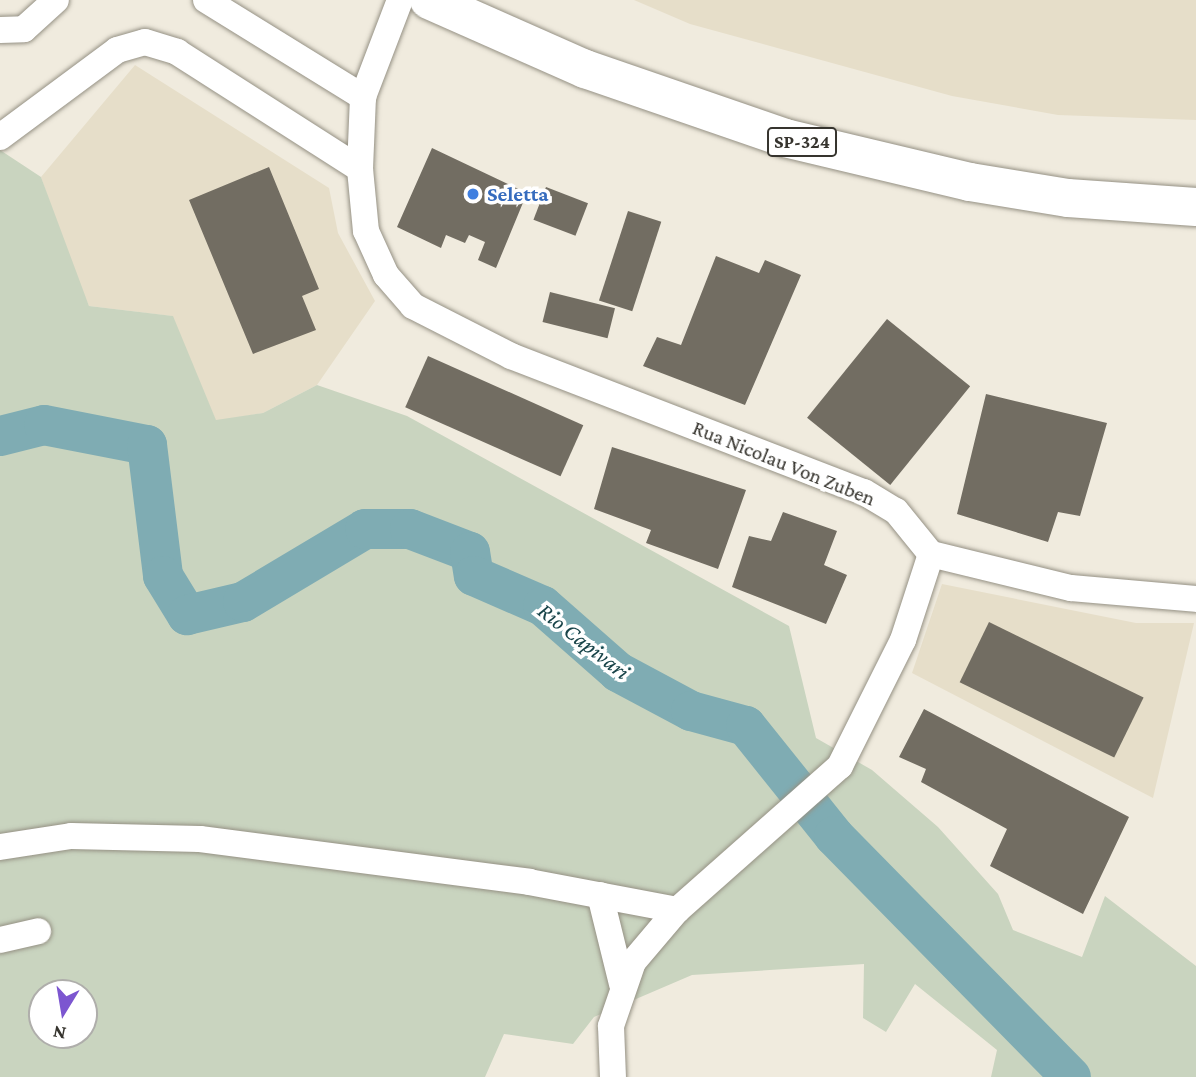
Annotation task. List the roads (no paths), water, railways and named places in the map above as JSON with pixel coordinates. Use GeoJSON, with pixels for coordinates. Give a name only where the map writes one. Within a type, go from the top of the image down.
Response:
{"type":"FeatureCollection","features":[{"type":"Feature","properties":{"kind":"highway","name":"SP-324"},"geometry":{"type":"LineString","coordinates":[[429,0],[585,69],[785,138],[983,184],[1196,207]]}},
{"type":"Feature","properties":{"kind":"street"},"geometry":{"type":"LineString","coordinates":[[0,30],[24,29],[56,0]]}},
{"type":"Feature","properties":{"kind":"street"},"geometry":{"type":"LineString","coordinates":[[206,0],[363,97]]}},
{"type":"Feature","properties":{"kind":"street","name":"Rua Nicolau Von Zuben"},"geometry":{"type":"LineString","coordinates":[[400,0],[363,97],[360,169],[366,231],[386,275],[413,306],[511,356],[864,492],[896,511],[931,554]]}},
{"type":"Feature","properties":{"kind":"street"},"geometry":{"type":"LineString","coordinates":[[0,136],[117,50],[145,43],[177,52],[360,169]]}},
{"type":"Feature","properties":{"kind":"street"},"geometry":{"type":"LineString","coordinates":[[612,1077],[611,1026],[622,984],[652,934],[816,793],[865,724],[916,605],[931,554],[1071,588],[1196,599]]}},
{"type":"Feature","properties":{"kind":"street"},"geometry":{"type":"LineString","coordinates":[[0,847],[71,836],[200,839],[600,895],[677,910]]}},
{"type":"Feature","properties":{"kind":"street"},"geometry":{"type":"LineString","coordinates":[[600,895],[622,984]]}},
{"type":"Feature","properties":{"kind":"street"},"geometry":{"type":"LineString","coordinates":[[0,940],[38,931]]}},
{"type":"Feature","properties":{"kind":"waterway","name":"Rio Capivari"},"geometry":{"type":"LineString","coordinates":[[0,436],[44,425],[147,445],[163,576],[187,615],[243,602],[365,529],[410,529],[470,552],[474,576],[543,606],[618,672],[691,711],[746,726],[834,836],[1071,1077]]}},
{"type":"Feature","properties":{"kind":"place","name":"Seletta"},"geometry":{"type":"Point","coordinates":[473,194]}}]}
